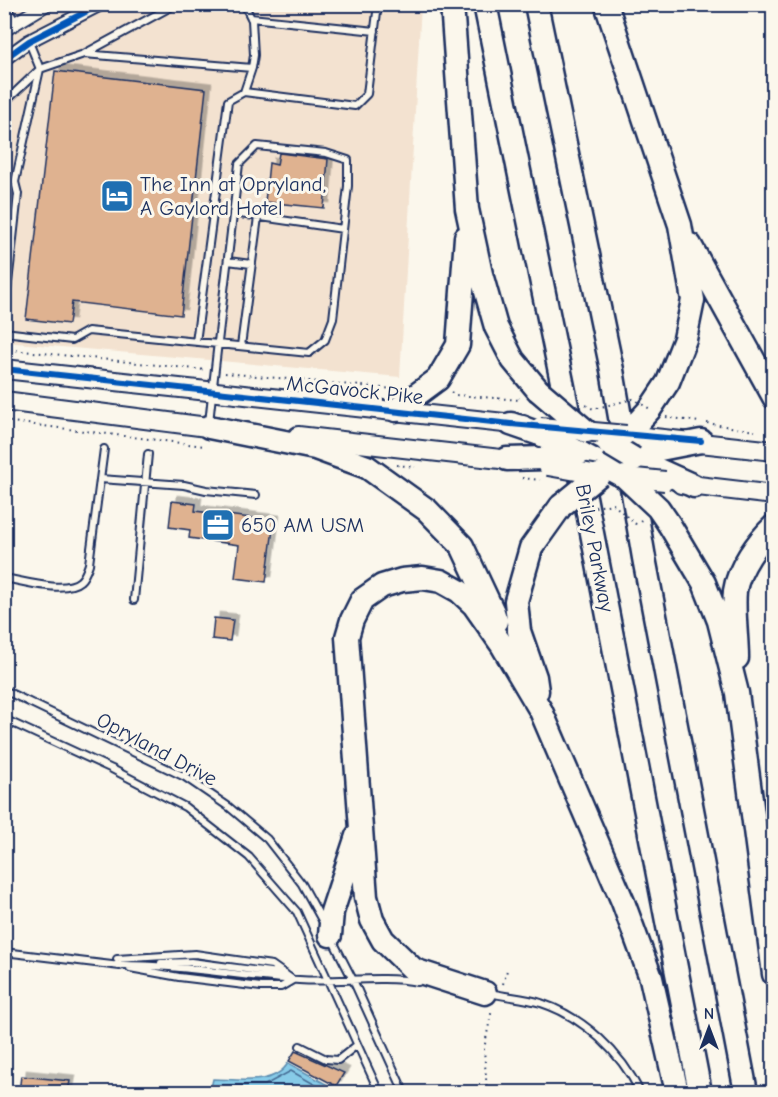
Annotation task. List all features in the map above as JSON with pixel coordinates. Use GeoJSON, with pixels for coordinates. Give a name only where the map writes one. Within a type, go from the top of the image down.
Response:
{"type":"FeatureCollection","features":[{"type":"Feature","properties":{"kind":"highway"},"geometry":{"type":"LineString","coordinates":[[452,4],[467,209],[481,274],[496,327],[513,360],[538,390],[586,431],[618,439]]}},
{"type":"Feature","properties":{"kind":"highway","name":"Briley Parkway"},"geometry":{"type":"LineString","coordinates":[[486,4],[603,584],[700,1092]]}},
{"type":"Feature","properties":{"kind":"highway"},"geometry":{"type":"LineString","coordinates":[[536,4],[612,370],[644,558],[746,1092]]}},
{"type":"Feature","properties":{"kind":"highway"},"geometry":{"type":"LineString","coordinates":[[507,459],[547,462],[618,439],[656,412],[685,339],[693,300],[680,225],[606,4]]}},
{"type":"Feature","properties":{"kind":"highway"},"geometry":{"type":"LineString","coordinates":[[396,400],[438,379],[458,345],[467,209]]}},
{"type":"Feature","properties":{"kind":"highway"},"geometry":{"type":"LineString","coordinates":[[680,225],[774,397]]}},
{"type":"Feature","properties":{"kind":"highway"},"geometry":{"type":"LineString","coordinates":[[511,424],[540,430],[580,453],[617,470],[664,477],[694,486]]}},
{"type":"Feature","properties":{"kind":"highway"},"geometry":{"type":"LineString","coordinates":[[209,427],[315,448],[344,457],[367,467],[427,510],[462,546],[493,612],[502,645]]}},
{"type":"Feature","properties":{"kind":"highway"},"geometry":{"type":"LineString","coordinates":[[618,439],[617,470],[664,516],[705,583],[719,621],[737,693]]}},
{"type":"Feature","properties":{"kind":"highway"},"geometry":{"type":"LineString","coordinates":[[541,711],[535,676],[519,631],[516,601],[531,548],[564,504],[658,443],[701,441]]}},
{"type":"Feature","properties":{"kind":"highway"},"geometry":{"type":"LineString","coordinates":[[774,526],[747,560],[735,590],[737,693],[774,974]]}},
{"type":"Feature","properties":{"kind":"highway"},"geometry":{"type":"LineString","coordinates":[[492,994],[414,970],[383,940],[372,920],[366,897],[347,637],[362,600],[382,586],[402,580],[423,578],[441,581],[459,591],[474,605],[502,645],[541,711],[623,902],[647,968],[677,1092]]}},
{"type":"Feature","properties":{"kind":"highway"},"geometry":{"type":"LineString","coordinates":[[330,935],[332,912],[361,822]]}},
{"type":"Feature","properties":{"kind":"street"},"geometry":{"type":"LineString","coordinates":[[4,30],[47,4]]}},
{"type":"Feature","properties":{"kind":"street"},"geometry":{"type":"LineString","coordinates":[[4,59],[29,41],[100,4]]}},
{"type":"Feature","properties":{"kind":"street"},"geometry":{"type":"LineString","coordinates":[[16,23],[29,41]]}},
{"type":"Feature","properties":{"kind":"street","name":"McGavock Pike"},"geometry":{"type":"LineString","coordinates":[[4,369],[213,391],[396,400],[511,424]]}},
{"type":"Feature","properties":{"kind":"street"},"geometry":{"type":"LineString","coordinates":[[4,401],[209,427],[507,459]]}},
{"type":"Feature","properties":{"kind":"street"},"geometry":{"type":"LineString","coordinates":[[540,430],[586,431]]}},
{"type":"Feature","properties":{"kind":"street"},"geometry":{"type":"LineString","coordinates":[[618,439],[658,443]]}},
{"type":"Feature","properties":{"kind":"street"},"geometry":{"type":"LineString","coordinates":[[701,441],[774,451]]}},
{"type":"Feature","properties":{"kind":"street"},"geometry":{"type":"LineString","coordinates":[[547,462],[617,470]]}},
{"type":"Feature","properties":{"kind":"street"},"geometry":{"type":"LineString","coordinates":[[694,486],[774,495]]}},
{"type":"Feature","properties":{"kind":"lane"},"geometry":{"type":"LineString","coordinates":[[6,4],[16,23]]}},
{"type":"Feature","properties":{"kind":"lane"},"geometry":{"type":"LineString","coordinates":[[4,103],[39,69],[84,54],[176,4]]}},
{"type":"Feature","properties":{"kind":"lane"},"geometry":{"type":"LineString","coordinates":[[244,4],[251,18],[254,55],[244,92]]}},
{"type":"Feature","properties":{"kind":"lane"},"geometry":{"type":"LineString","coordinates":[[196,342],[228,101],[244,92],[355,106],[367,94],[378,4]]}},
{"type":"Feature","properties":{"kind":"lane"},"geometry":{"type":"LineString","coordinates":[[251,18],[375,32]]}},
{"type":"Feature","properties":{"kind":"lane"},"geometry":{"type":"LineString","coordinates":[[7,291],[7,267],[18,194],[15,182],[39,69],[29,41]]}},
{"type":"Feature","properties":{"kind":"lane"},"geometry":{"type":"LineString","coordinates":[[84,54],[252,69]]}},
{"type":"Feature","properties":{"kind":"lane"},"geometry":{"type":"LineString","coordinates":[[4,332],[72,340],[88,331],[196,342],[219,344],[241,346],[309,353],[325,340],[333,319],[344,229],[348,160],[326,153],[258,146],[239,164],[219,344],[209,427]]}},
{"type":"Feature","properties":{"kind":"lane"},"geometry":{"type":"LineString","coordinates":[[4,181],[15,182]]}},
{"type":"Feature","properties":{"kind":"lane"},"geometry":{"type":"LineString","coordinates":[[233,213],[344,229]]}},
{"type":"Feature","properties":{"kind":"lane"},"geometry":{"type":"LineString","coordinates":[[241,346],[258,217]]}},
{"type":"Feature","properties":{"kind":"lane"},"geometry":{"type":"LineString","coordinates":[[228,261],[251,264]]}},
{"type":"Feature","properties":{"kind":"lane"},"geometry":{"type":"LineString","coordinates":[[4,578],[52,586],[74,585],[83,578],[90,555],[104,449]]}},
{"type":"Feature","properties":{"kind":"lane"},"geometry":{"type":"LineString","coordinates":[[134,600],[148,454]]}},
{"type":"Feature","properties":{"kind":"lane"},"geometry":{"type":"LineString","coordinates":[[100,479],[184,485],[206,490],[256,495]]}},
{"type":"Feature","properties":{"kind":"lane","name":"Opryland Drive"},"geometry":{"type":"LineString","coordinates":[[4,690],[185,777],[229,807],[267,839],[302,884],[330,935],[404,1092]]}},
{"type":"Feature","properties":{"kind":"lane","name":"Opryland Drive"},"geometry":{"type":"LineString","coordinates":[[4,719],[112,769],[185,807],[249,857],[297,912],[379,1092]]}},
{"type":"Feature","properties":{"kind":"lane"},"geometry":{"type":"LineString","coordinates":[[4,952],[293,980],[396,978],[425,983]]}},
{"type":"Feature","properties":{"kind":"lane"},"geometry":{"type":"LineString","coordinates":[[116,962],[195,954],[272,964],[293,980]]}},
{"type":"Feature","properties":{"kind":"lane"},"geometry":{"type":"LineString","coordinates":[[116,962],[179,976],[261,987],[281,987],[293,980]]}},
{"type":"Feature","properties":{"kind":"lane"},"geometry":{"type":"LineString","coordinates":[[143,965],[191,962],[286,974]]}},
{"type":"Feature","properties":{"kind":"lane"},"geometry":{"type":"LineString","coordinates":[[435,985],[542,1004],[564,1013],[587,1028],[617,1057],[640,1092]]}},
{"type":"Feature","properties":{"kind":"lane"},"geometry":{"type":"LineString","coordinates":[[300,1046],[326,1059],[338,1060],[357,1045]]}},
{"type":"Feature","properties":{"kind":"path"},"geometry":{"type":"LineString","coordinates":[[4,349],[215,372],[396,400]]}},
{"type":"Feature","properties":{"kind":"path"},"geometry":{"type":"LineString","coordinates":[[438,379],[456,395],[520,400],[518,395],[538,390]]}},
{"type":"Feature","properties":{"kind":"path"},"geometry":{"type":"LineString","coordinates":[[583,404],[593,409],[633,399],[656,412],[764,433]]}},
{"type":"Feature","properties":{"kind":"path"},"geometry":{"type":"LineString","coordinates":[[564,504],[577,510],[613,504],[635,524],[664,516]]}},
{"type":"Feature","properties":{"kind":"path"},"geometry":{"type":"LineString","coordinates":[[487,1092],[484,1049],[492,1010],[492,994],[508,967]]}},
{"type":"Feature","properties":{"kind":"shaded area"},"geometry":{"type":"Polygon","coordinates":[[[4,5],[421,5],[400,377],[5,342],[4,5]]]}},
{"type":"Feature","properties":{"kind":"water"},"geometry":{"type":"Polygon","coordinates":[[[288,1063],[335,1089],[334,1092],[210,1092],[213,1079],[264,1079],[282,1071],[288,1063]]]}},
{"type":"Feature","properties":{"kind":"building","name":"The Inn at Opryland, A Gaylord Hotel"},"geometry":{"type":"Polygon","coordinates":[[[55,71],[206,89],[181,315],[72,302],[69,324],[26,319],[55,71]]]}},
{"type":"Feature","properties":{"kind":"building"},"geometry":{"type":"Polygon","coordinates":[[[279,153],[328,159],[324,208],[265,202],[269,163],[277,165],[279,153]]]}},
{"type":"Feature","properties":{"kind":"building"},"geometry":{"type":"Polygon","coordinates":[[[172,501],[196,504],[195,511],[274,521],[266,582],[235,578],[239,545],[189,538],[190,530],[169,527],[172,501]]]}},
{"type":"Feature","properties":{"kind":"building"},"geometry":{"type":"Polygon","coordinates":[[[214,618],[233,620],[230,641],[212,639],[214,618]]]}},
{"type":"Feature","properties":{"kind":"building"},"geometry":{"type":"Polygon","coordinates":[[[295,1051],[344,1073],[336,1086],[289,1061],[295,1051]]]}},
{"type":"Feature","properties":{"kind":"building"},"geometry":{"type":"Polygon","coordinates":[[[21,1076],[70,1081],[68,1092],[19,1092],[21,1076]]]}},
{"type":"Feature","properties":{"kind":"cycle path"},"geometry":{"type":"LineString","coordinates":[[4,59],[29,41],[101,4]]}},
{"type":"Feature","properties":{"kind":"cycle path"},"geometry":{"type":"LineString","coordinates":[[4,369],[511,424],[701,441]]}},
{"type":"Feature","properties":{"kind":"place","name":"The Inn at Opryland, A Gaylord Hotel"},"geometry":{"type":"Point","coordinates":[117,196]}},
{"type":"Feature","properties":{"kind":"place","name":"650 AM USM"},"geometry":{"type":"Point","coordinates":[218,525]}}]}
